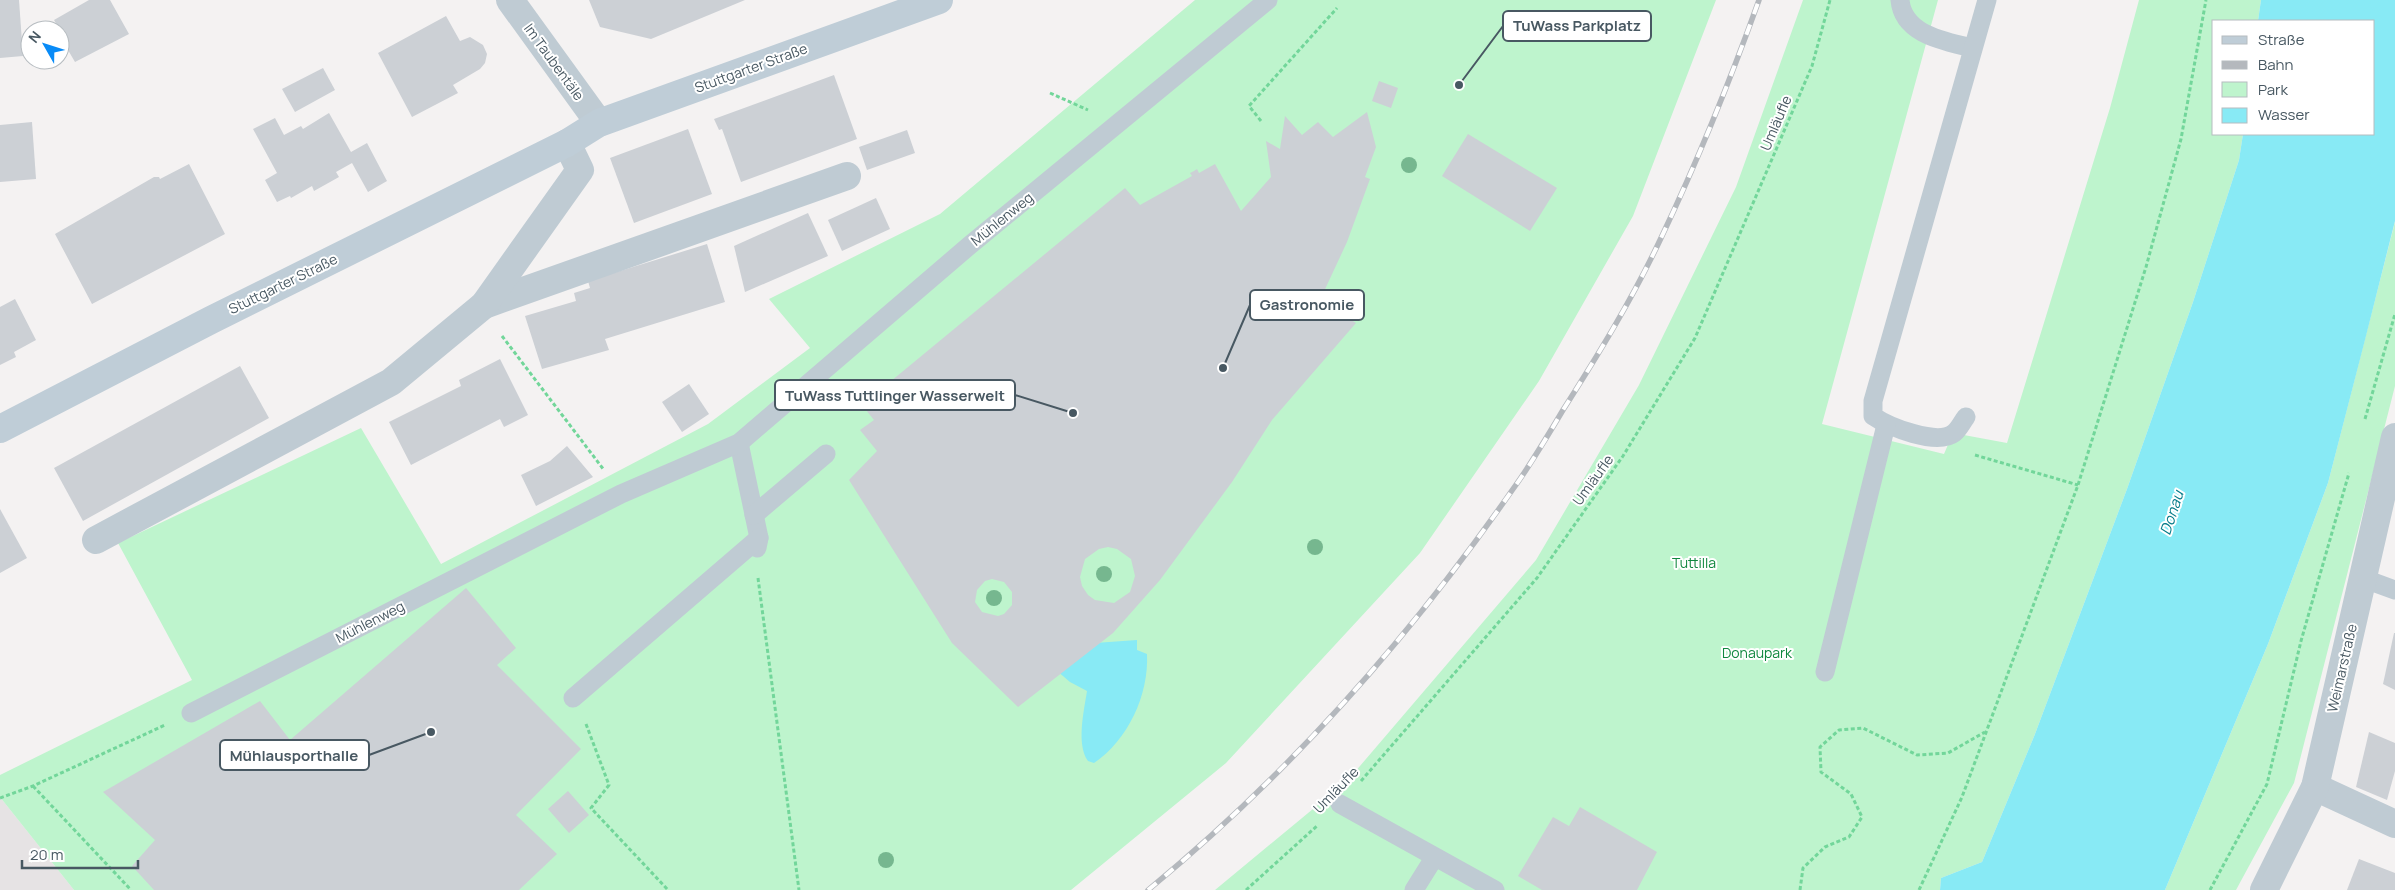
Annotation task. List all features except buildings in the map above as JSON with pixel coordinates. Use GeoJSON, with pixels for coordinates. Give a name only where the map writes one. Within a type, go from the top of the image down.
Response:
{"type":"FeatureCollection","features":[{"type":"Feature","properties":{"kind":"main road","name":"Stuttgarter Straße"},"geometry":{"type":"LineString","coordinates":[[0,429],[196,327],[567,143],[599,123],[939,0]]}},
{"type":"Feature","properties":{"kind":"street","name":"Im Taubentäle"},"geometry":{"type":"LineString","coordinates":[[510,0],[599,123]]}},
{"type":"Feature","properties":{"kind":"street"},"geometry":{"type":"LineString","coordinates":[[96,540],[391,382],[488,304],[580,170],[567,143]]}},
{"type":"Feature","properties":{"kind":"street"},"geometry":{"type":"LineString","coordinates":[[488,304],[847,176]]}},
{"type":"Feature","properties":{"kind":"street","name":"Weimarstraße"},"geometry":{"type":"LineString","coordinates":[[2264,890],[2315,787],[2395,437]]}},
{"type":"Feature","properties":{"kind":"street"},"geometry":{"type":"LineString","coordinates":[[2315,787],[2395,824]]}},
{"type":"Feature","properties":{"kind":"lane","name":"Mühlenweg"},"geometry":{"type":"LineString","coordinates":[[191,713],[621,494],[739,443],[970,246],[1268,0]]}},
{"type":"Feature","properties":{"kind":"lane"},"geometry":{"type":"LineString","coordinates":[[1900,0],[1909,22],[1928,36],[1972,48]]}},
{"type":"Feature","properties":{"kind":"lane"},"geometry":{"type":"LineString","coordinates":[[1966,417],[1953,433],[1933,438],[1886,425],[1873,416],[1873,401],[1987,0]]}},
{"type":"Feature","properties":{"kind":"lane"},"geometry":{"type":"LineString","coordinates":[[1825,672],[1886,425]]}},
{"type":"Feature","properties":{"kind":"lane"},"geometry":{"type":"LineString","coordinates":[[739,443],[759,538],[756,557]]}},
{"type":"Feature","properties":{"kind":"lane"},"geometry":{"type":"LineString","coordinates":[[754,515],[826,454]]}},
{"type":"Feature","properties":{"kind":"lane"},"geometry":{"type":"LineString","coordinates":[[573,698],[759,538]]}},
{"type":"Feature","properties":{"kind":"lane"},"geometry":{"type":"LineString","coordinates":[[2362,578],[2395,590]]}},
{"type":"Feature","properties":{"kind":"lane"},"geometry":{"type":"LineString","coordinates":[[1340,804],[1434,858],[1495,890]]}},
{"type":"Feature","properties":{"kind":"lane"},"geometry":{"type":"LineString","coordinates":[[1414,890],[1434,858]]}},
{"type":"Feature","properties":{"kind":"path","name":"Umläufle"},"geometry":{"type":"LineString","coordinates":[[1246,890],[1340,804],[1537,578],[1624,456],[1695,338],[1812,66],[1830,0]]}},
{"type":"Feature","properties":{"kind":"path"},"geometry":{"type":"LineString","coordinates":[[1919,890],[1962,797],[2078,485],[2146,267],[2181,139],[2206,0]]}},
{"type":"Feature","properties":{"kind":"path"},"geometry":{"type":"LineString","coordinates":[[1261,121],[1249,106],[1337,8]]}},
{"type":"Feature","properties":{"kind":"path"},"geometry":{"type":"LineString","coordinates":[[1050,93],[1085,107],[1113,128]]}},
{"type":"Feature","properties":{"kind":"path"},"geometry":{"type":"LineString","coordinates":[[488,304],[498,331],[621,494]]}},
{"type":"Feature","properties":{"kind":"path"},"geometry":{"type":"LineString","coordinates":[[2363,426],[2395,314]]}},
{"type":"Feature","properties":{"kind":"path"},"geometry":{"type":"LineString","coordinates":[[1953,433],[1973,455],[2078,485]]}},
{"type":"Feature","properties":{"kind":"path"},"geometry":{"type":"LineString","coordinates":[[2210,890],[2267,784],[2301,641],[2352,464]]}},
{"type":"Feature","properties":{"kind":"path"},"geometry":{"type":"LineString","coordinates":[[756,557],[799,890]]}},
{"type":"Feature","properties":{"kind":"path"},"geometry":{"type":"LineString","coordinates":[[573,698],[593,738],[609,785],[591,808],[668,890]]}},
{"type":"Feature","properties":{"kind":"path"},"geometry":{"type":"LineString","coordinates":[[0,798],[33,786],[191,713]]}},
{"type":"Feature","properties":{"kind":"path"},"geometry":{"type":"LineString","coordinates":[[1800,890],[1803,868],[1824,847],[1849,837],[1862,817],[1851,794],[1821,772],[1820,747],[1839,730],[1863,728],[1917,755],[1948,753],[1986,731]]}},
{"type":"Feature","properties":{"kind":"path"},"geometry":{"type":"LineString","coordinates":[[33,786],[131,890]]}},
{"type":"Feature","properties":{"kind":"shaded area"},"geometry":{"type":"Polygon","coordinates":[[[0,797],[74,890],[0,890],[0,797]]]}},
{"type":"Feature","properties":{"kind":"green space"},"geometry":{"type":"Polygon","coordinates":[[[1195,0],[1716,0],[1633,216],[1539,381],[1420,553],[1226,763],[1071,890],[74,890],[0,797],[0,775],[192,680],[118,543],[361,428],[441,564],[708,424],[810,348],[769,299],[940,214],[1195,0]]]}},
{"type":"Feature","properties":{"kind":"green space","name":"Donaupark"},"geometry":{"type":"Polygon","coordinates":[[[1803,0],[1938,0],[1822,424],[1944,454],[1953,433],[2007,443],[2110,108],[2139,0],[2261,0],[2258,20],[2212,20],[2212,135],[2243,135],[2239,160],[2193,302],[2127,489],[2035,734],[1982,862],[1941,878],[1940,890],[1215,890],[1348,780],[1536,560],[1639,385],[1736,187],[1803,0]]]}},
{"type":"Feature","properties":{"kind":"green space"},"geometry":{"type":"Polygon","coordinates":[[[2395,222],[2395,386],[2294,783],[2236,890],[2165,890],[2268,644],[2328,483],[2395,222]]]}},
{"type":"Feature","properties":{"kind":"water","name":"Donau"},"geometry":{"type":"Polygon","coordinates":[[[2261,0],[2395,0],[2395,221],[2328,483],[2268,644],[2165,890],[1940,890],[1941,878],[1982,862],[2035,734],[2127,489],[2193,302],[2239,160],[2243,135],[2375,135],[2375,20],[2258,20],[2261,0]]]}},
{"type":"Feature","properties":{"kind":"water"},"geometry":{"type":"Polygon","coordinates":[[[1137,640],[1137,650],[1147,654],[1147,670],[1140,700],[1134,715],[1117,742],[1106,753],[1094,763],[1088,761],[1082,746],[1083,717],[1087,691],[1070,682],[1056,670],[1095,643],[1137,640]]]}},
{"type":"Feature","properties":{"kind":"railway"},"geometry":{"type":"LineString","coordinates":[[1148,890],[1250,800],[1344,702],[1432,598],[1520,480],[1602,347],[1650,260],[1701,150],[1759,0]]}},
{"type":"Feature","properties":{"kind":"place","name":"TuWass Parkplatz"},"geometry":{"type":"Point","coordinates":[1459,85]}},
{"type":"Feature","properties":{"kind":"place","name":"Gastronomie"},"geometry":{"type":"Point","coordinates":[1223,368]}},
{"type":"Feature","properties":{"kind":"place","name":"TuWass Tuttlinger Wasserwelt"},"geometry":{"type":"Point","coordinates":[1073,413]}},
{"type":"Feature","properties":{"kind":"place","name":"Mühlausporthalle"},"geometry":{"type":"Point","coordinates":[431,732]}},
{"type":"Feature","properties":{"kind":"park label","name":"Tuttilla"},"geometry":{"type":"Point","coordinates":[1694,563]}}]}
